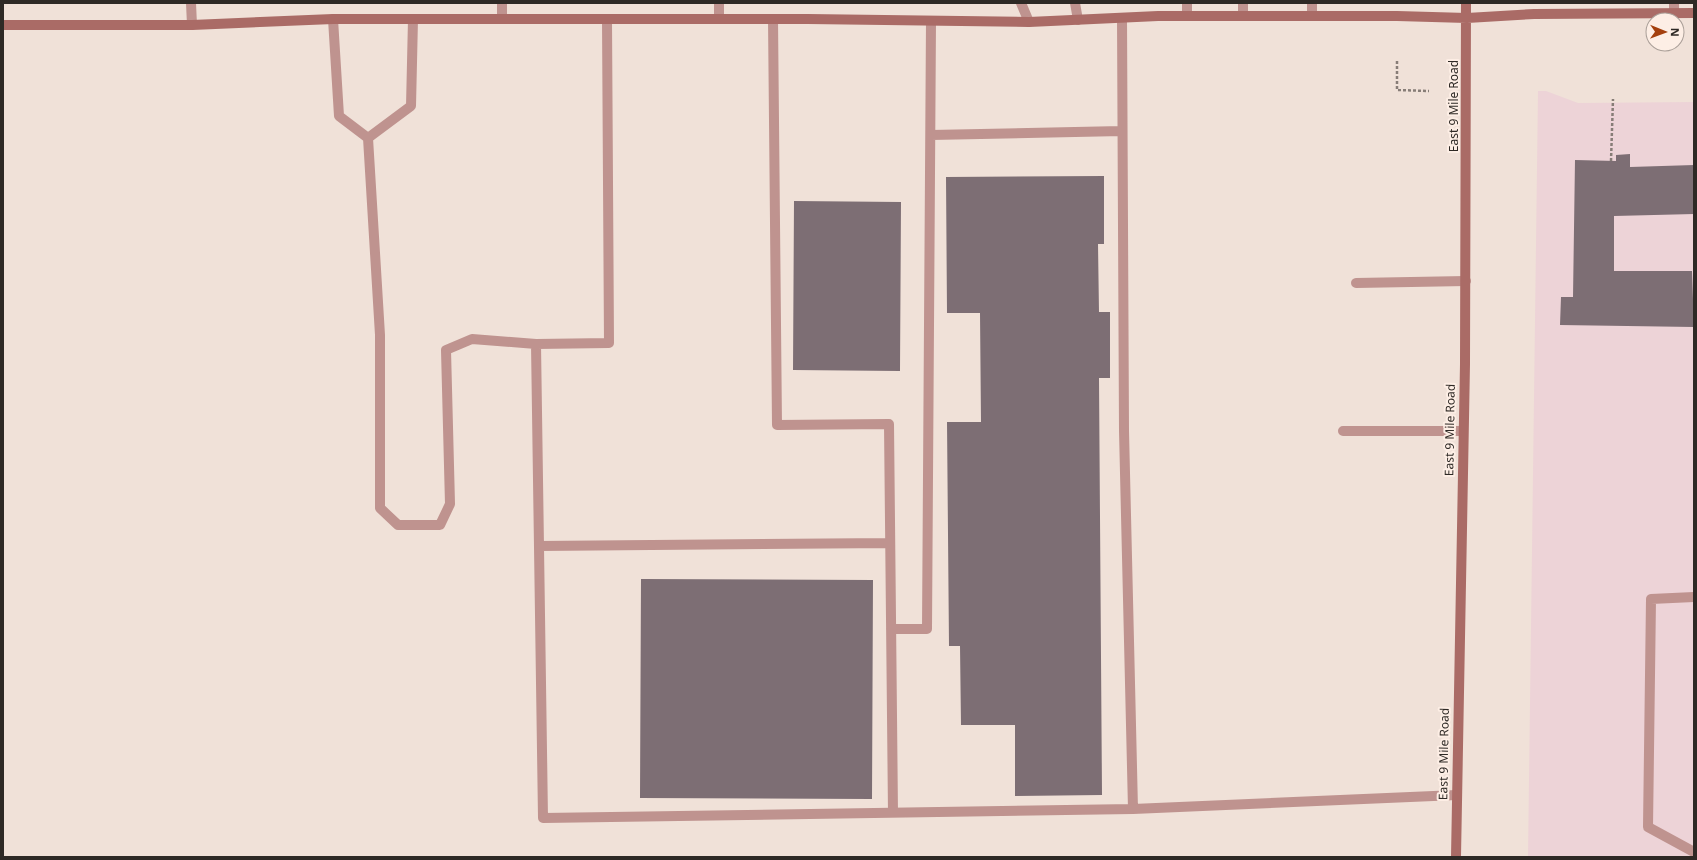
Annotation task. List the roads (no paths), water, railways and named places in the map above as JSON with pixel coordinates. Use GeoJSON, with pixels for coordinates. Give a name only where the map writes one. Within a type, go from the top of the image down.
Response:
{"type":"FeatureCollection","features":[{"type":"Feature","properties":{"kind":"main road","name":"East 9 Mile Road"},"geometry":{"type":"LineString","coordinates":[[1456,857],[1466,281],[1466,3]]}},
{"type":"Feature","properties":{"kind":"main road"},"geometry":{"type":"LineString","coordinates":[[3,25],[192,25],[333,19],[773,19],[1029,22],[1188,16],[1397,16],[1467,18],[1674,8],[1694,13]]}},
{"type":"Feature","properties":{"kind":"street"},"geometry":{"type":"LineString","coordinates":[[191,3],[192,25]]}},
{"type":"Feature","properties":{"kind":"street"},"geometry":{"type":"LineString","coordinates":[[502,3],[502,19]]}},
{"type":"Feature","properties":{"kind":"street"},"geometry":{"type":"LineString","coordinates":[[719,3],[719,20]]}},
{"type":"Feature","properties":{"kind":"street"},"geometry":{"type":"LineString","coordinates":[[1021,3],[1029,22]]}},
{"type":"Feature","properties":{"kind":"street"},"geometry":{"type":"LineString","coordinates":[[1075,3],[1078,20]]}},
{"type":"Feature","properties":{"kind":"street"},"geometry":{"type":"LineString","coordinates":[[1187,3],[1188,16]]}},
{"type":"Feature","properties":{"kind":"street"},"geometry":{"type":"LineString","coordinates":[[1243,3],[1243,16]]}},
{"type":"Feature","properties":{"kind":"street"},"geometry":{"type":"LineString","coordinates":[[1312,3],[1312,16]]}},
{"type":"Feature","properties":{"kind":"street"},"geometry":{"type":"LineString","coordinates":[[1122,18],[1124,438],[1133,809]]}},
{"type":"Feature","properties":{"kind":"street"},"geometry":{"type":"LineString","coordinates":[[333,19],[339,116],[368,138],[380,335],[380,508],[398,525],[440,525],[450,504],[446,350],[472,339],[536,344],[609,343],[607,20]]}},
{"type":"Feature","properties":{"kind":"street"},"geometry":{"type":"LineString","coordinates":[[773,19],[777,425],[889,424],[893,813]]}},
{"type":"Feature","properties":{"kind":"street"},"geometry":{"type":"LineString","coordinates":[[368,138],[411,106],[413,20]]}},
{"type":"Feature","properties":{"kind":"street"},"geometry":{"type":"LineString","coordinates":[[891,629],[927,629],[931,21]]}},
{"type":"Feature","properties":{"kind":"street"},"geometry":{"type":"LineString","coordinates":[[931,135],[1122,131]]}},
{"type":"Feature","properties":{"kind":"street"},"geometry":{"type":"LineString","coordinates":[[1356,283],[1466,281]]}},
{"type":"Feature","properties":{"kind":"street"},"geometry":{"type":"LineString","coordinates":[[536,344],[543,818],[1133,809],[1457,795]]}},
{"type":"Feature","properties":{"kind":"street"},"geometry":{"type":"LineString","coordinates":[[1343,431],[1463,431]]}},
{"type":"Feature","properties":{"kind":"street"},"geometry":{"type":"LineString","coordinates":[[539,546],[890,543]]}},
{"type":"Feature","properties":{"kind":"street"},"geometry":{"type":"LineString","coordinates":[[1694,597],[1651,599],[1648,827],[1694,852]]}}]}
